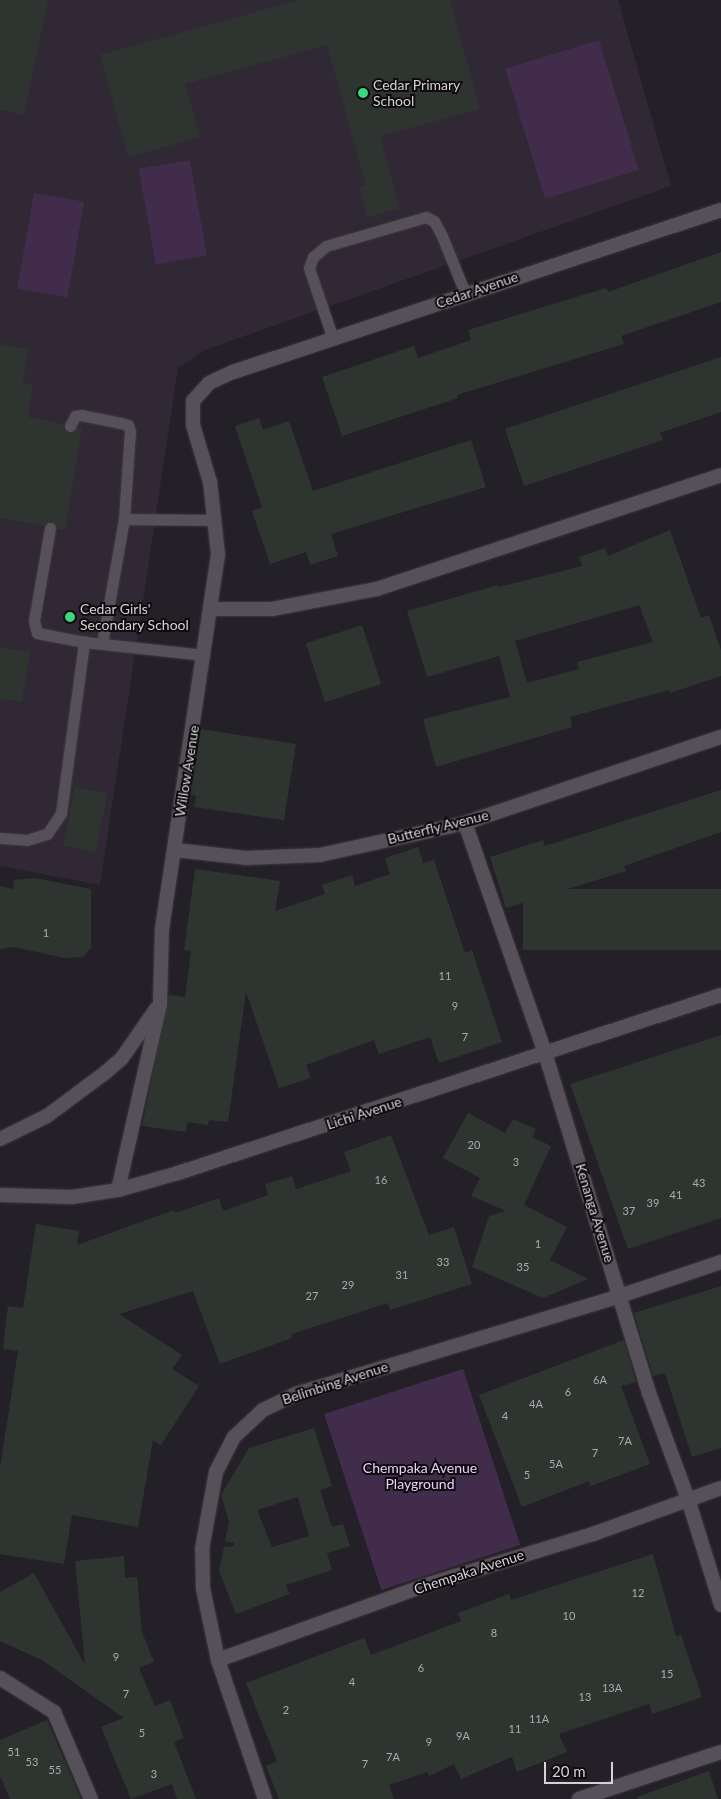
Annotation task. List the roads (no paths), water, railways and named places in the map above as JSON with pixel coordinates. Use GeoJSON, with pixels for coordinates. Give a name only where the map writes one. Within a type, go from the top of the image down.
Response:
{"type":"FeatureCollection","features":[{"type":"Feature","properties":{"kind":"street","name":"Cedar Avenue"},"geometry":{"type":"LineString","coordinates":[[233,372],[465,293],[721,210]]}},
{"type":"Feature","properties":{"kind":"street","name":"Willow Avenue"},"geometry":{"type":"LineString","coordinates":[[118,1190],[160,1004],[162,929],[213,609],[218,554],[215,520],[210,482],[193,425],[193,401],[209,384],[233,372]]}},
{"type":"Feature","properties":{"kind":"street"},"geometry":{"type":"LineString","coordinates":[[213,609],[272,609],[377,589],[721,475]]}},
{"type":"Feature","properties":{"kind":"street","name":"Butterfly Avenue"},"geometry":{"type":"LineString","coordinates":[[175,850],[246,858],[300,857],[465,823],[721,737]]}},
{"type":"Feature","properties":{"kind":"street","name":"Kenanga Avenue"},"geometry":{"type":"LineString","coordinates":[[465,823],[545,1053],[648,1393],[688,1498],[721,1605]]}},
{"type":"Feature","properties":{"kind":"street","name":"Lichi Avenue"},"geometry":{"type":"LineString","coordinates":[[0,1195],[72,1197],[118,1190],[721,995]]}},
{"type":"Feature","properties":{"kind":"street"},"geometry":{"type":"LineString","coordinates":[[0,1139],[47,1116],[106,1072],[122,1058],[160,1004]]}},
{"type":"Feature","properties":{"kind":"street","name":"Belimbing Avenue"},"geometry":{"type":"LineString","coordinates":[[265,1799],[218,1660],[203,1588],[202,1549],[220,1462],[234,1437],[263,1410],[296,1394],[620,1296],[721,1262]]}},
{"type":"Feature","properties":{"kind":"street","name":"Chempaka Avenue"},"geometry":{"type":"LineString","coordinates":[[218,1660],[423,1586],[593,1534],[688,1498],[721,1488]]}},
{"type":"Feature","properties":{"kind":"street"},"geometry":{"type":"LineString","coordinates":[[0,1678],[54,1712],[91,1799]]}},
{"type":"Feature","properties":{"kind":"street"},"geometry":{"type":"LineString","coordinates":[[579,1799],[721,1752]]}},
{"type":"Feature","properties":{"kind":"lane"},"geometry":{"type":"LineString","coordinates":[[333,339],[309,268],[313,257],[326,246],[426,217],[434,221],[465,293]]}},
{"type":"Feature","properties":{"kind":"lane"},"geometry":{"type":"LineString","coordinates":[[70,426],[75,416],[82,415],[128,425],[130,431],[124,519],[102,644]]}},
{"type":"Feature","properties":{"kind":"lane"},"geometry":{"type":"LineString","coordinates":[[124,519],[215,520]]}},
{"type":"Feature","properties":{"kind":"lane"},"geometry":{"type":"LineString","coordinates":[[50,528],[35,629],[41,635],[204,656]]}},
{"type":"Feature","properties":{"kind":"lane"},"geometry":{"type":"LineString","coordinates":[[0,838],[27,840],[47,834],[61,813],[84,642]]}},
{"type":"Feature","properties":{"kind":"place","name":"Cedar Primary School"},"geometry":{"type":"Point","coordinates":[363,93]}},
{"type":"Feature","properties":{"kind":"place","name":"Cedar Girls' Secondary School"},"geometry":{"type":"Point","coordinates":[70,617]}},
{"type":"Feature","properties":{"kind":"park label","name":"Chempaka Avenue Playground"},"geometry":{"type":"Point","coordinates":[420,1476]}}]}
